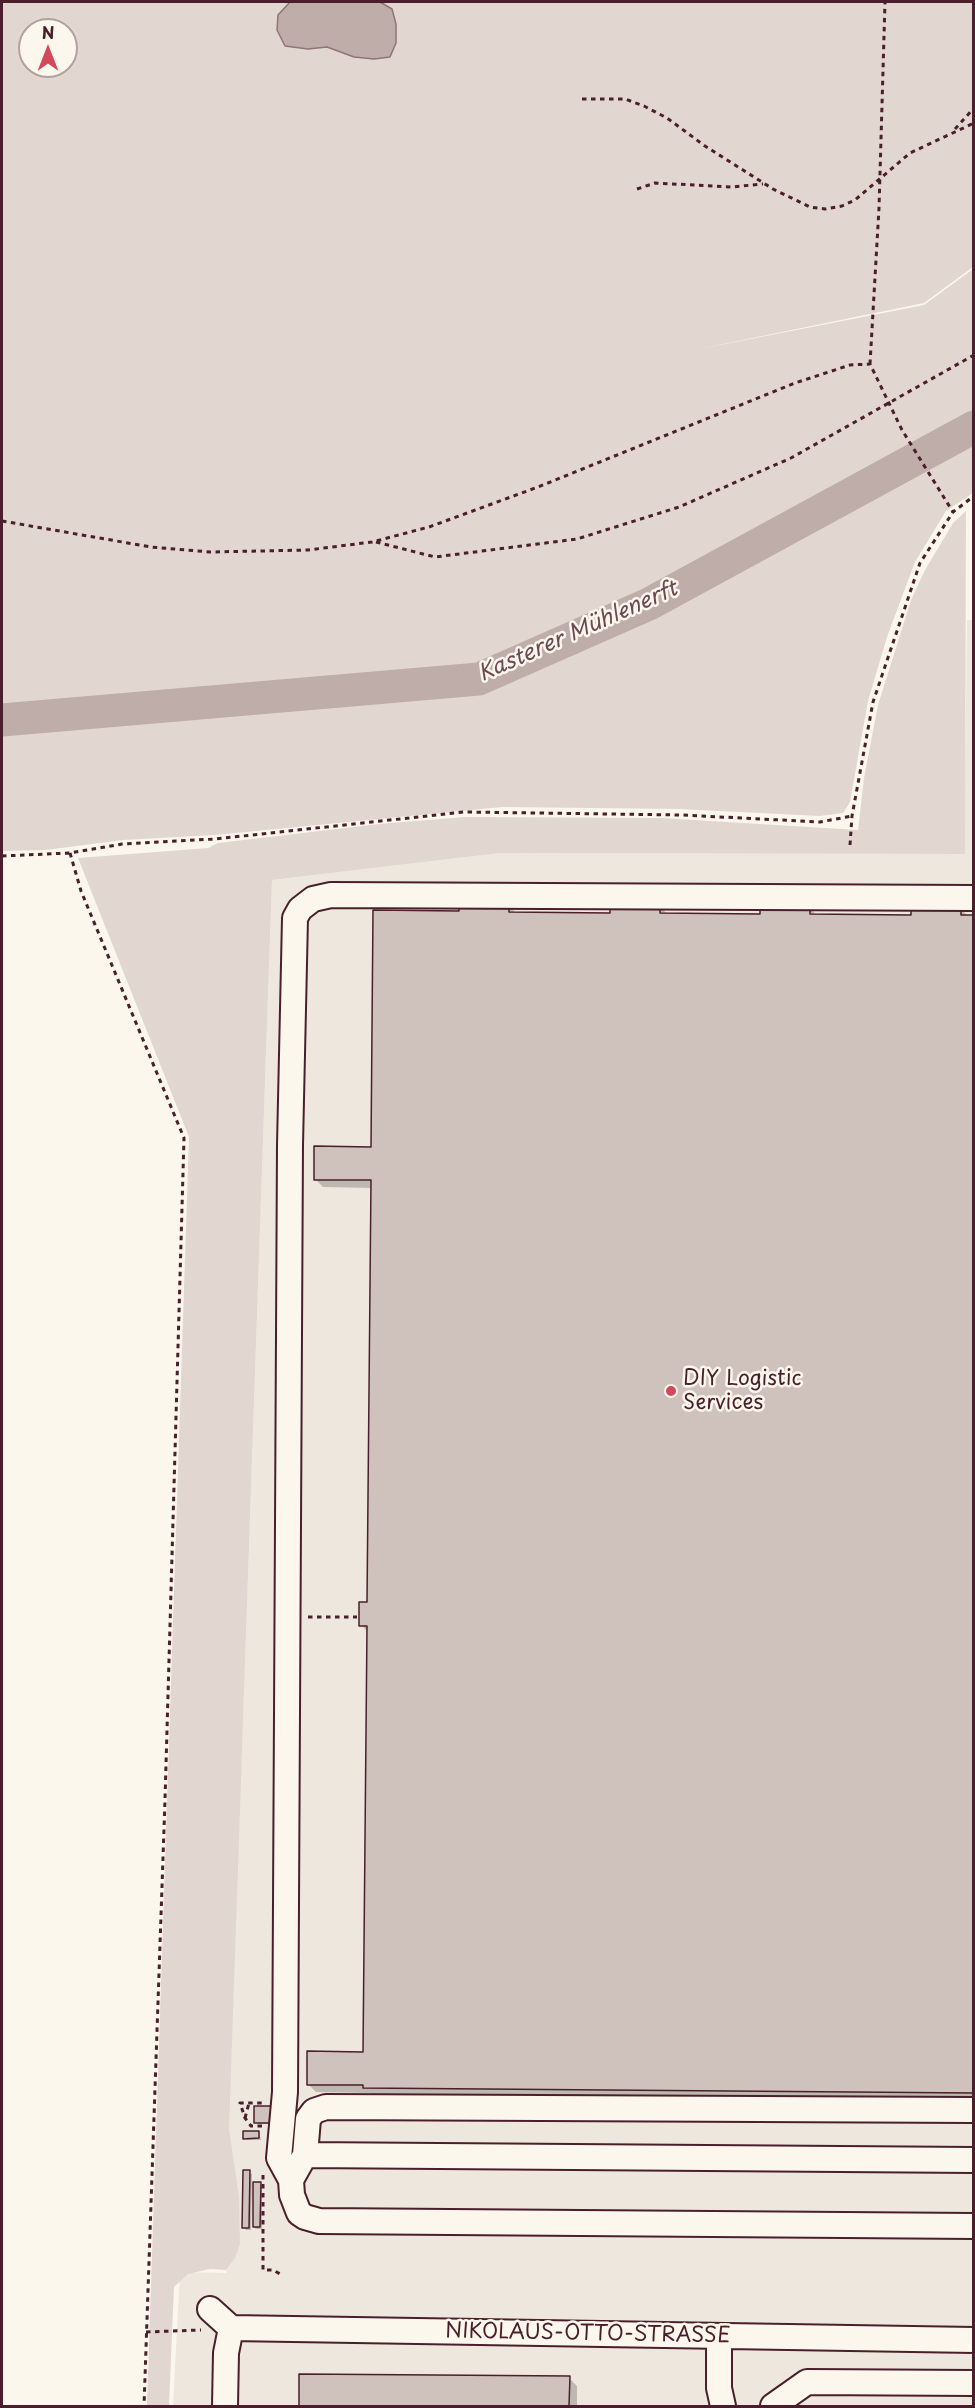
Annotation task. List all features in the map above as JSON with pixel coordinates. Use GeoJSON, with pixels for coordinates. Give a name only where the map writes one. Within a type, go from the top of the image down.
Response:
{"type":"FeatureCollection","features":[{"type":"Feature","properties":{"kind":"street"},"geometry":{"type":"LineString","coordinates":[[974,898],[344,895],[313,899],[300,909],[293,926],[286,1616],[285,2092],[279,2158],[291,2180],[292,2195],[299,2212],[304,2217],[319,2221],[974,2226]]}},
{"type":"Feature","properties":{"kind":"street"},"geometry":{"type":"LineString","coordinates":[[285,2092],[294,2104],[305,2111],[335,2107],[974,2110]]}},
{"type":"Feature","properties":{"kind":"street"},"geometry":{"type":"LineString","coordinates":[[291,2180],[305,2155],[307,2124],[314,2111]]}},
{"type":"Feature","properties":{"kind":"street"},"geometry":{"type":"LineString","coordinates":[[305,2155],[974,2160]]}},
{"type":"Feature","properties":{"kind":"street"},"geometry":{"type":"LineString","coordinates":[[210,2309],[231,2328],[226,2353],[225,2406]]}},
{"type":"Feature","properties":{"kind":"street","name":"NIKOLAUS-OTTO-STRASSE"},"geometry":{"type":"LineString","coordinates":[[231,2328],[974,2340]]}},
{"type":"Feature","properties":{"kind":"street"},"geometry":{"type":"LineString","coordinates":[[719,2336],[719,2388],[723,2406]]}},
{"type":"Feature","properties":{"kind":"street"},"geometry":{"type":"LineString","coordinates":[[773,2406],[807,2382],[974,2383]]}},
{"type":"Feature","properties":{"kind":"path"},"geometry":{"type":"LineString","coordinates":[[885,2],[870,364],[902,430],[953,512]]}},
{"type":"Feature","properties":{"kind":"path"},"geometry":{"type":"LineString","coordinates":[[582,99],[625,99],[644,106],[667,118],[764,184],[810,207],[825,209],[842,206],[855,200],[910,153],[974,123]]}},
{"type":"Feature","properties":{"kind":"path"},"geometry":{"type":"LineString","coordinates":[[953,132],[974,108]]}},
{"type":"Feature","properties":{"kind":"path"},"geometry":{"type":"LineString","coordinates":[[637,189],[656,183],[732,186],[764,184]]}},
{"type":"Feature","properties":{"kind":"path"},"geometry":{"type":"LineString","coordinates":[[372,542],[435,557],[577,539],[679,507],[791,458],[974,355]]}},
{"type":"Feature","properties":{"kind":"path"},"geometry":{"type":"LineString","coordinates":[[2,521],[151,547],[210,552],[308,550],[372,542],[429,527],[538,487],[795,383],[850,365],[870,364]]}},
{"type":"Feature","properties":{"kind":"path"},"geometry":{"type":"LineString","coordinates":[[849,845],[852,816],[873,702],[920,564],[953,512],[974,496]]}},
{"type":"Feature","properties":{"kind":"path"},"geometry":{"type":"LineString","coordinates":[[2,855],[70,854],[122,844],[215,839],[464,812],[682,815],[820,822],[852,816]]}},
{"type":"Feature","properties":{"kind":"path"},"geometry":{"type":"LineString","coordinates":[[70,854],[81,891],[184,1137],[165,1800],[144,2406]]}},
{"type":"Feature","properties":{"kind":"path"},"geometry":{"type":"LineString","coordinates":[[286,1616],[357,1617]]}},
{"type":"Feature","properties":{"kind":"path"},"geometry":{"type":"LineString","coordinates":[[245,2118],[249,2103]]}},
{"type":"Feature","properties":{"kind":"path"},"geometry":{"type":"LineString","coordinates":[[264,2170],[263,2270],[273,2270],[282,2275]]}},
{"type":"Feature","properties":{"kind":"path"},"geometry":{"type":"LineString","coordinates":[[146,2332],[231,2328]]}},
{"type":"Feature","properties":{"kind":"shaded area"},"geometry":{"type":"Polygon","coordinates":[[[2,2],[973,2],[973,267],[924,303],[694,350],[924,305],[973,269],[973,422],[646,598],[478,673],[2,715],[2,2]]]}},
{"type":"Feature","properties":{"kind":"shaded area"},"geometry":{"type":"Polygon","coordinates":[[[290,2],[380,2],[392,9],[396,24],[396,43],[390,57],[374,59],[354,57],[327,47],[308,49],[285,46],[277,30],[278,15],[290,2]]]}},
{"type":"Feature","properties":{"kind":"shaded area"},"geometry":{"type":"Polygon","coordinates":[[[973,441],[973,493],[946,511],[915,562],[887,637],[868,701],[850,802],[843,813],[820,816],[679,809],[502,807],[215,835],[123,840],[46,850],[2,851],[2,723],[481,683],[650,609],[937,462],[973,441]]]}},
{"type":"Feature","properties":{"kind":"shaded area"},"geometry":{"type":"Polygon","coordinates":[[[966,511],[965,854],[500,853],[272,880],[229,2129],[239,2197],[240,2244],[235,2258],[226,2270],[210,2269],[188,2274],[174,2287],[169,2406],[147,2406],[189,1137],[78,858],[208,848],[218,843],[379,824],[464,817],[662,818],[858,830],[864,778],[878,705],[911,600],[925,570],[953,523],[966,511]]]}},
{"type":"Feature","properties":{"kind":"shaded area","name":"DIY Logistic Services"},"geometry":{"type":"Polygon","coordinates":[[[967,620],[973,620],[973,2406],[173,2406],[180,2272],[227,2273],[226,2270],[232,2262],[225,2135],[243,1721],[272,880],[500,853],[964,854],[967,620]]]}},
{"type":"Feature","properties":{"kind":"building","name":"DIY Logistic Services"},"geometry":{"type":"Polygon","coordinates":[[[459,902],[509,902],[509,912],[610,913],[610,903],[660,903],[660,913],[760,914],[760,904],[810,904],[810,914],[911,915],[911,905],[961,905],[961,915],[974,915],[974,2093],[363,2088],[363,2085],[307,2085],[307,2051],[363,2052],[367,1626],[359,1626],[359,1602],[367,1602],[371,1180],[314,1180],[314,1146],[371,1147],[373,910],[459,911],[459,902]]]}},
{"type":"Feature","properties":{"kind":"building"},"geometry":{"type":"Polygon","coordinates":[[[254,2106],[271,2106],[271,2123],[254,2123],[254,2106]]]}},
{"type":"Feature","properties":{"kind":"building"},"geometry":{"type":"Polygon","coordinates":[[[243,2131],[259,2131],[259,2138],[243,2139],[243,2131]]]}},
{"type":"Feature","properties":{"kind":"building"},"geometry":{"type":"Polygon","coordinates":[[[243,2170],[250,2170],[249,2228],[242,2228],[243,2170]]]}},
{"type":"Feature","properties":{"kind":"building"},"geometry":{"type":"Polygon","coordinates":[[[253,2182],[261,2182],[260,2227],[253,2227],[253,2182]]]}},
{"type":"Feature","properties":{"kind":"building"},"geometry":{"type":"Polygon","coordinates":[[[299,2374],[570,2376],[569,2406],[299,2406],[299,2374]]]}},
{"type":"Feature","properties":{"kind":"waterway","name":"Kasterer Mühlenerft"},"geometry":{"type":"LineString","coordinates":[[2,720],[479,679],[649,604],[974,427]]}},
{"type":"Feature","properties":{"kind":"place","name":"DIY Logistic Services"},"geometry":{"type":"Point","coordinates":[671,1391]}}]}
